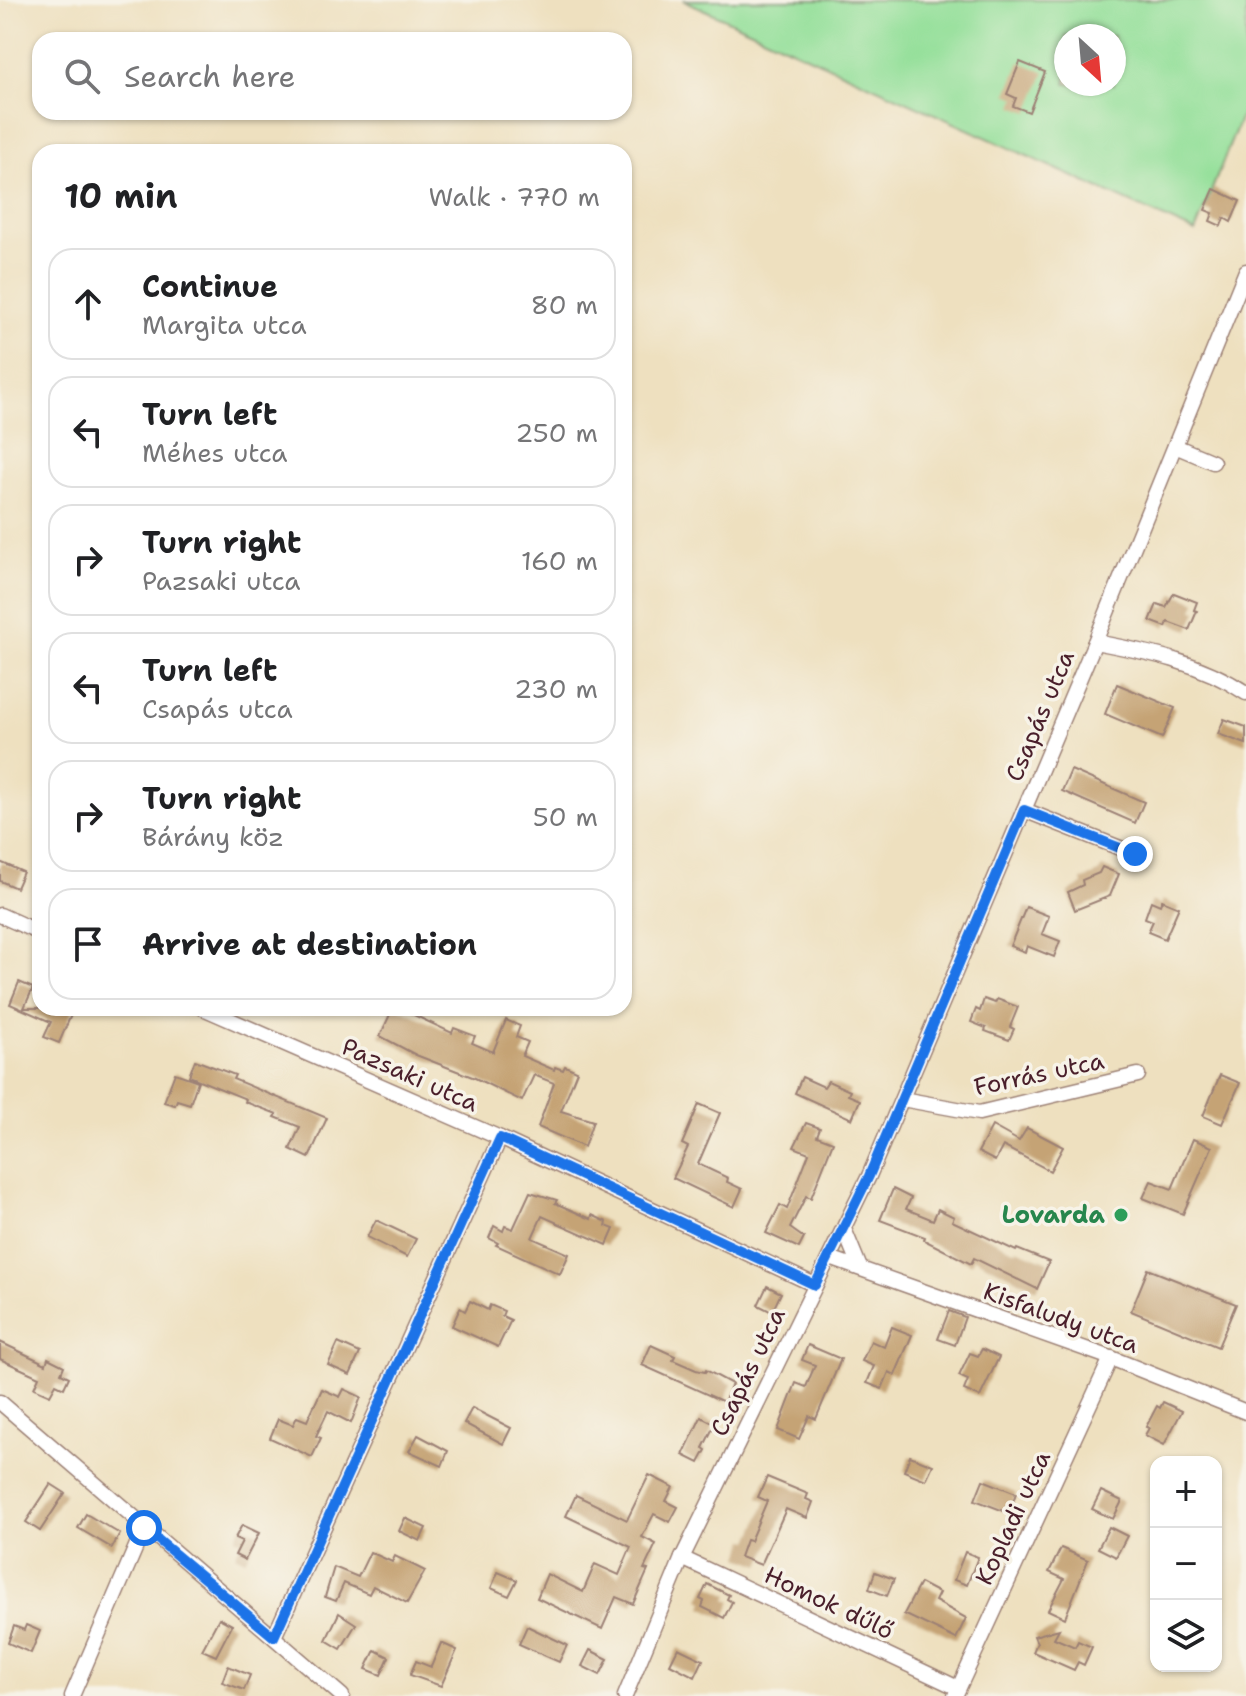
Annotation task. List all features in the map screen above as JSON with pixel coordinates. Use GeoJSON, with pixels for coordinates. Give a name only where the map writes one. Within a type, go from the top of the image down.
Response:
{"type":"FeatureCollection","features":[{"type":"Feature","properties":{"kind":"street","name":"Csapás utca"},"geometry":{"type":"LineString","coordinates":[[625,1696],[682,1558],[844,1229],[902,1099],[1095,642],[1246,271]]}},
{"type":"Feature","properties":{"kind":"street"},"geometry":{"type":"LineString","coordinates":[[1175,446],[1213,462]]}},
{"type":"Feature","properties":{"kind":"street"},"geometry":{"type":"LineString","coordinates":[[1095,642],[1153,653],[1199,668],[1246,693]]}},
{"type":"Feature","properties":{"kind":"street"},"geometry":{"type":"LineString","coordinates":[[1024,810],[1135,854]]}},
{"type":"Feature","properties":{"kind":"street"},"geometry":{"type":"LineString","coordinates":[[0,915],[32,929]]}},
{"type":"Feature","properties":{"kind":"street","name":"Pazsaki utca"},"geometry":{"type":"LineString","coordinates":[[221,1016],[500,1138],[815,1285]]}},
{"type":"Feature","properties":{"kind":"street","name":"Forrás utca"},"geometry":{"type":"LineString","coordinates":[[902,1099],[979,1113],[1138,1075]]}},
{"type":"Feature","properties":{"kind":"street"},"geometry":{"type":"LineString","coordinates":[[274,1637],[500,1138]]}},
{"type":"Feature","properties":{"kind":"street"},"geometry":{"type":"LineString","coordinates":[[844,1229],[860,1268]]}},
{"type":"Feature","properties":{"kind":"street","name":"Kisfaludy utca"},"geometry":{"type":"LineString","coordinates":[[830,1258],[1111,1358],[1246,1412]]}},
{"type":"Feature","properties":{"kind":"street","name":"Kopladi utca"},"geometry":{"type":"LineString","coordinates":[[956,1692],[1111,1358]]}},
{"type":"Feature","properties":{"kind":"street"},"geometry":{"type":"LineString","coordinates":[[0,1402],[342,1696]]}},
{"type":"Feature","properties":{"kind":"street"},"geometry":{"type":"LineString","coordinates":[[72,1696],[144,1528]]}},
{"type":"Feature","properties":{"kind":"street","name":"Homok dűlő"},"geometry":{"type":"LineString","coordinates":[[682,1558],[956,1692]]}},
{"type":"Feature","properties":{"kind":"green space"},"geometry":{"type":"Polygon","coordinates":[[[683,0],[1246,0],[1246,104],[1195,232],[683,0]]]}},
{"type":"Feature","properties":{"kind":"building"},"geometry":{"type":"Polygon","coordinates":[[[1020,62],[1045,72],[1029,112],[1013,106],[1016,98],[1007,94],[1020,62]]]}},
{"type":"Feature","properties":{"kind":"building"},"geometry":{"type":"Polygon","coordinates":[[[1214,189],[1240,201],[1231,222],[1224,218],[1221,226],[1210,221],[1213,213],[1205,210],[1214,189]]]}},
{"type":"Feature","properties":{"kind":"building"},"geometry":{"type":"Polygon","coordinates":[[[1174,593],[1197,602],[1194,610],[1197,611],[1189,630],[1168,622],[1166,627],[1150,621],[1157,604],[1166,607],[1174,593]]]}},
{"type":"Feature","properties":{"kind":"building"},"geometry":{"type":"Polygon","coordinates":[[[1117,684],[1175,708],[1162,738],[1105,714],[1117,684]]]}},
{"type":"Feature","properties":{"kind":"building"},"geometry":{"type":"Polygon","coordinates":[[[1224,719],[1246,727],[1246,744],[1218,734],[1224,719]]]}},
{"type":"Feature","properties":{"kind":"building"},"geometry":{"type":"Polygon","coordinates":[[[1071,770],[1144,802],[1135,823],[1062,791],[1071,770]]]}},
{"type":"Feature","properties":{"kind":"building"},"geometry":{"type":"Polygon","coordinates":[[[0,862],[23,872],[16,888],[0,881],[0,862]]]}},
{"type":"Feature","properties":{"kind":"building"},"geometry":{"type":"Polygon","coordinates":[[[1102,867],[1119,874],[1110,896],[1075,910],[1068,892],[1083,885],[1082,880],[1099,873],[1102,867]]]}},
{"type":"Feature","properties":{"kind":"building"},"geometry":{"type":"Polygon","coordinates":[[[1162,900],[1179,907],[1165,939],[1148,932],[1153,921],[1145,918],[1151,901],[1160,905],[1162,900]]]}},
{"type":"Feature","properties":{"kind":"building"},"geometry":{"type":"Polygon","coordinates":[[[1026,907],[1049,916],[1042,934],[1060,941],[1054,957],[1027,946],[1025,952],[1010,946],[1026,907]]]}},
{"type":"Feature","properties":{"kind":"building"},"geometry":{"type":"Polygon","coordinates":[[[19,982],[32,988],[24,1008],[32,1008],[32,1014],[10,1004],[19,982]]]}},
{"type":"Feature","properties":{"kind":"building"},"geometry":{"type":"Polygon","coordinates":[[[984,999],[995,1003],[997,999],[1018,1007],[1010,1027],[1014,1029],[1009,1040],[971,1022],[976,1009],[980,1011],[984,999]]]}},
{"type":"Feature","properties":{"kind":"building"},"geometry":{"type":"Polygon","coordinates":[[[37,1016],[71,1016],[59,1043],[44,1037],[51,1022],[37,1016]]]}},
{"type":"Feature","properties":{"kind":"building"},"geometry":{"type":"Polygon","coordinates":[[[389,1016],[416,1016],[452,1033],[454,1028],[475,1036],[472,1043],[493,1052],[506,1020],[520,1026],[516,1037],[528,1042],[522,1056],[554,1070],[555,1067],[563,1070],[565,1066],[577,1071],[561,1111],[593,1121],[584,1147],[538,1127],[554,1083],[534,1075],[522,1101],[380,1036],[389,1016]]]}},
{"type":"Feature","properties":{"kind":"building"},"geometry":{"type":"Polygon","coordinates":[[[195,1060],[327,1118],[309,1158],[290,1149],[300,1127],[245,1102],[246,1099],[189,1076],[195,1060]]]}},
{"type":"Feature","properties":{"kind":"building"},"geometry":{"type":"Polygon","coordinates":[[[175,1073],[198,1081],[190,1104],[177,1100],[175,1105],[164,1102],[175,1073]]]}},
{"type":"Feature","properties":{"kind":"building"},"geometry":{"type":"Polygon","coordinates":[[[1220,1075],[1240,1083],[1222,1124],[1203,1116],[1220,1075]]]}},
{"type":"Feature","properties":{"kind":"building"},"geometry":{"type":"Polygon","coordinates":[[[802,1077],[824,1087],[828,1081],[850,1091],[848,1095],[860,1100],[852,1119],[795,1093],[802,1077]]]}},
{"type":"Feature","properties":{"kind":"building"},"geometry":{"type":"Polygon","coordinates":[[[699,1104],[720,1113],[698,1164],[728,1178],[727,1182],[742,1189],[734,1207],[673,1178],[688,1147],[682,1144],[699,1104]]]}},
{"type":"Feature","properties":{"kind":"building"},"geometry":{"type":"Polygon","coordinates":[[[806,1123],[820,1128],[817,1136],[833,1142],[811,1198],[806,1196],[790,1228],[804,1238],[799,1248],[766,1233],[780,1205],[787,1209],[809,1153],[794,1147],[806,1123]]]}},
{"type":"Feature","properties":{"kind":"building"},"geometry":{"type":"Polygon","coordinates":[[[992,1126],[1019,1141],[1027,1128],[1063,1147],[1050,1171],[1003,1146],[995,1161],[978,1152],[992,1126]]]}},
{"type":"Feature","properties":{"kind":"building"},"geometry":{"type":"Polygon","coordinates":[[[1193,1139],[1212,1147],[1183,1214],[1143,1198],[1151,1181],[1172,1189],[1193,1139]]]}},
{"type":"Feature","properties":{"kind":"building"},"geometry":{"type":"Polygon","coordinates":[[[893,1189],[911,1198],[906,1209],[933,1220],[938,1209],[954,1217],[952,1221],[1016,1251],[1049,1262],[1037,1289],[974,1258],[971,1264],[924,1240],[925,1237],[880,1220],[893,1189]]]}},
{"type":"Feature","properties":{"kind":"building"},"geometry":{"type":"Polygon","coordinates":[[[530,1192],[557,1200],[555,1203],[591,1219],[592,1215],[607,1222],[606,1226],[614,1229],[607,1245],[542,1216],[532,1238],[569,1254],[560,1274],[496,1245],[498,1243],[489,1238],[494,1226],[503,1231],[505,1226],[513,1229],[530,1192]]]}},
{"type":"Feature","properties":{"kind":"building"},"geometry":{"type":"Polygon","coordinates":[[[376,1220],[416,1239],[407,1257],[367,1237],[376,1220]]]}},
{"type":"Feature","properties":{"kind":"building"},"geometry":{"type":"Polygon","coordinates":[[[1148,1269],[1236,1304],[1218,1347],[1131,1311],[1148,1269]]]}},
{"type":"Feature","properties":{"kind":"building"},"geometry":{"type":"Polygon","coordinates":[[[767,1286],[781,1293],[772,1312],[758,1305],[767,1286]]]}},
{"type":"Feature","properties":{"kind":"building"},"geometry":{"type":"Polygon","coordinates":[[[470,1301],[488,1310],[490,1305],[504,1311],[502,1316],[511,1320],[498,1347],[452,1326],[460,1308],[465,1311],[470,1301]]]}},
{"type":"Feature","properties":{"kind":"building"},"geometry":{"type":"Polygon","coordinates":[[[949,1311],[965,1317],[955,1345],[938,1339],[949,1311]]]}},
{"type":"Feature","properties":{"kind":"building"},"geometry":{"type":"Polygon","coordinates":[[[892,1327],[912,1335],[895,1375],[889,1372],[882,1389],[867,1383],[874,1366],[862,1361],[871,1341],[884,1347],[892,1327]]]}},
{"type":"Feature","properties":{"kind":"building"},"geometry":{"type":"Polygon","coordinates":[[[0,1342],[46,1364],[48,1358],[64,1366],[61,1373],[69,1377],[64,1388],[56,1384],[50,1395],[34,1388],[39,1377],[0,1359],[0,1342]]]}},
{"type":"Feature","properties":{"kind":"building"},"geometry":{"type":"Polygon","coordinates":[[[338,1343],[360,1353],[350,1375],[328,1365],[338,1343]]]}},
{"type":"Feature","properties":{"kind":"building"},"geometry":{"type":"Polygon","coordinates":[[[651,1345],[675,1356],[673,1360],[696,1370],[706,1370],[732,1384],[724,1402],[642,1365],[651,1345]]]}},
{"type":"Feature","properties":{"kind":"building"},"geometry":{"type":"Polygon","coordinates":[[[808,1345],[841,1359],[816,1419],[809,1416],[799,1439],[778,1430],[796,1383],[806,1387],[815,1365],[802,1360],[808,1345]]]}},
{"type":"Feature","properties":{"kind":"building"},"geometry":{"type":"Polygon","coordinates":[[[982,1349],[999,1357],[980,1397],[964,1390],[968,1380],[959,1376],[970,1353],[978,1356],[982,1349]]]}},
{"type":"Feature","properties":{"kind":"building"},"geometry":{"type":"Polygon","coordinates":[[[322,1389],[340,1397],[344,1389],[361,1397],[351,1423],[328,1411],[316,1436],[321,1438],[312,1457],[270,1438],[278,1419],[293,1425],[297,1417],[307,1421],[322,1389]]]}},
{"type":"Feature","properties":{"kind":"building"},"geometry":{"type":"Polygon","coordinates":[[[1163,1402],[1182,1411],[1164,1445],[1145,1435],[1157,1406],[1160,1408],[1163,1402]]]}},
{"type":"Feature","properties":{"kind":"building"},"geometry":{"type":"Polygon","coordinates":[[[472,1408],[511,1428],[503,1444],[464,1423],[472,1408]]]}},
{"type":"Feature","properties":{"kind":"building"},"geometry":{"type":"Polygon","coordinates":[[[701,1417],[715,1424],[699,1463],[683,1455],[701,1417]]]}},
{"type":"Feature","properties":{"kind":"building"},"geometry":{"type":"Polygon","coordinates":[[[418,1435],[448,1451],[442,1466],[409,1451],[418,1435]]]}},
{"type":"Feature","properties":{"kind":"building"},"geometry":{"type":"Polygon","coordinates":[[[910,1456],[933,1465],[926,1480],[904,1471],[910,1456]]]}},
{"type":"Feature","properties":{"kind":"building"},"geometry":{"type":"Polygon","coordinates":[[[649,1475],[673,1487],[666,1501],[678,1507],[670,1522],[654,1514],[642,1537],[656,1544],[633,1604],[616,1597],[602,1629],[537,1598],[547,1574],[583,1592],[595,1564],[619,1575],[631,1547],[566,1516],[576,1495],[627,1520],[649,1475]]]}},
{"type":"Feature","properties":{"kind":"building"},"geometry":{"type":"Polygon","coordinates":[[[767,1477],[808,1494],[806,1499],[813,1502],[807,1518],[786,1509],[761,1565],[740,1557],[767,1501],[758,1497],[767,1477]]]}},
{"type":"Feature","properties":{"kind":"building"},"geometry":{"type":"Polygon","coordinates":[[[983,1480],[1016,1493],[1009,1513],[975,1500],[983,1480]]]}},
{"type":"Feature","properties":{"kind":"building"},"geometry":{"type":"Polygon","coordinates":[[[51,1484],[65,1493],[40,1531],[26,1522],[51,1484]]]}},
{"type":"Feature","properties":{"kind":"building"},"geometry":{"type":"Polygon","coordinates":[[[1101,1491],[1122,1501],[1113,1519],[1092,1509],[1101,1491]]]}},
{"type":"Feature","properties":{"kind":"building"},"geometry":{"type":"Polygon","coordinates":[[[86,1514],[120,1534],[112,1548],[78,1528],[86,1514]]]}},
{"type":"Feature","properties":{"kind":"building"},"geometry":{"type":"Polygon","coordinates":[[[405,1518],[426,1528],[420,1541],[399,1531],[405,1518]]]}},
{"type":"Feature","properties":{"kind":"building"},"geometry":{"type":"Polygon","coordinates":[[[242,1525],[259,1533],[245,1560],[235,1555],[242,1541],[235,1538],[242,1525]]]}},
{"type":"Feature","properties":{"kind":"building"},"geometry":{"type":"Polygon","coordinates":[[[1109,1527],[1127,1536],[1116,1557],[1098,1548],[1109,1527]]]}},
{"type":"Feature","properties":{"kind":"building"},"geometry":{"type":"Polygon","coordinates":[[[1061,1548],[1088,1560],[1065,1618],[1048,1610],[1064,1579],[1049,1572],[1061,1548]]]}},
{"type":"Feature","properties":{"kind":"building"},"geometry":{"type":"Polygon","coordinates":[[[370,1552],[392,1562],[395,1556],[425,1571],[407,1603],[373,1586],[369,1594],[344,1583],[336,1601],[325,1597],[334,1567],[358,1577],[370,1552]]]}},
{"type":"Feature","properties":{"kind":"building"},"geometry":{"type":"Polygon","coordinates":[[[965,1552],[978,1557],[967,1585],[954,1580],[965,1552]]]}},
{"type":"Feature","properties":{"kind":"building"},"geometry":{"type":"Polygon","coordinates":[[[498,1572],[517,1580],[509,1596],[491,1588],[498,1572]]]}},
{"type":"Feature","properties":{"kind":"building"},"geometry":{"type":"Polygon","coordinates":[[[875,1572],[894,1579],[887,1596],[869,1589],[875,1572]]]}},
{"type":"Feature","properties":{"kind":"building"},"geometry":{"type":"Polygon","coordinates":[[[920,1583],[939,1593],[935,1601],[966,1618],[956,1639],[904,1614],[920,1583]]]}},
{"type":"Feature","properties":{"kind":"building"},"geometry":{"type":"Polygon","coordinates":[[[707,1584],[729,1595],[727,1599],[732,1602],[724,1618],[702,1607],[704,1601],[700,1599],[707,1584]]]}},
{"type":"Feature","properties":{"kind":"building"},"geometry":{"type":"Polygon","coordinates":[[[339,1613],[356,1624],[341,1649],[326,1640],[339,1613]]]}},
{"type":"Feature","properties":{"kind":"building"},"geometry":{"type":"Polygon","coordinates":[[[219,1618],[232,1625],[216,1656],[202,1650],[219,1618]]]}},
{"type":"Feature","properties":{"kind":"building"},"geometry":{"type":"Polygon","coordinates":[[[26,1625],[40,1631],[31,1653],[8,1643],[14,1626],[24,1630],[26,1625]]]}},
{"type":"Feature","properties":{"kind":"building"},"geometry":{"type":"Polygon","coordinates":[[[527,1626],[567,1645],[559,1662],[519,1644],[527,1626]]]}},
{"type":"Feature","properties":{"kind":"building"},"geometry":{"type":"Polygon","coordinates":[[[1059,1629],[1054,1638],[1075,1647],[1078,1641],[1092,1647],[1084,1665],[1078,1662],[1074,1670],[1033,1652],[1037,1643],[1034,1636],[1059,1629]]]}},
{"type":"Feature","properties":{"kind":"building"},"geometry":{"type":"Polygon","coordinates":[[[441,1643],[457,1650],[441,1686],[410,1675],[416,1661],[431,1667],[441,1643]]]}},
{"type":"Feature","properties":{"kind":"building"},"geometry":{"type":"Polygon","coordinates":[[[678,1648],[703,1660],[695,1677],[670,1664],[678,1648]]]}},
{"type":"Feature","properties":{"kind":"building"},"geometry":{"type":"Polygon","coordinates":[[[375,1650],[389,1657],[381,1675],[366,1669],[375,1650]]]}},
{"type":"Feature","properties":{"kind":"building"},"geometry":{"type":"Polygon","coordinates":[[[590,1650],[608,1659],[600,1675],[582,1666],[590,1650]]]}},
{"type":"Feature","properties":{"kind":"building"},"geometry":{"type":"Polygon","coordinates":[[[228,1666],[250,1675],[244,1690],[222,1682],[228,1666]]]}},
{"type":"Feature","properties":{"kind":"place","name":"Lovarda"},"geometry":{"type":"Point","coordinates":[1121,1215]}},
{"type":"Feature","properties":{"kind":"route"},"geometry":{"type":"LineString","coordinates":[[144,1528],[274,1637],[500,1138],[815,1285],[869,1176],[1024,810],[1135,854]]}}]}
